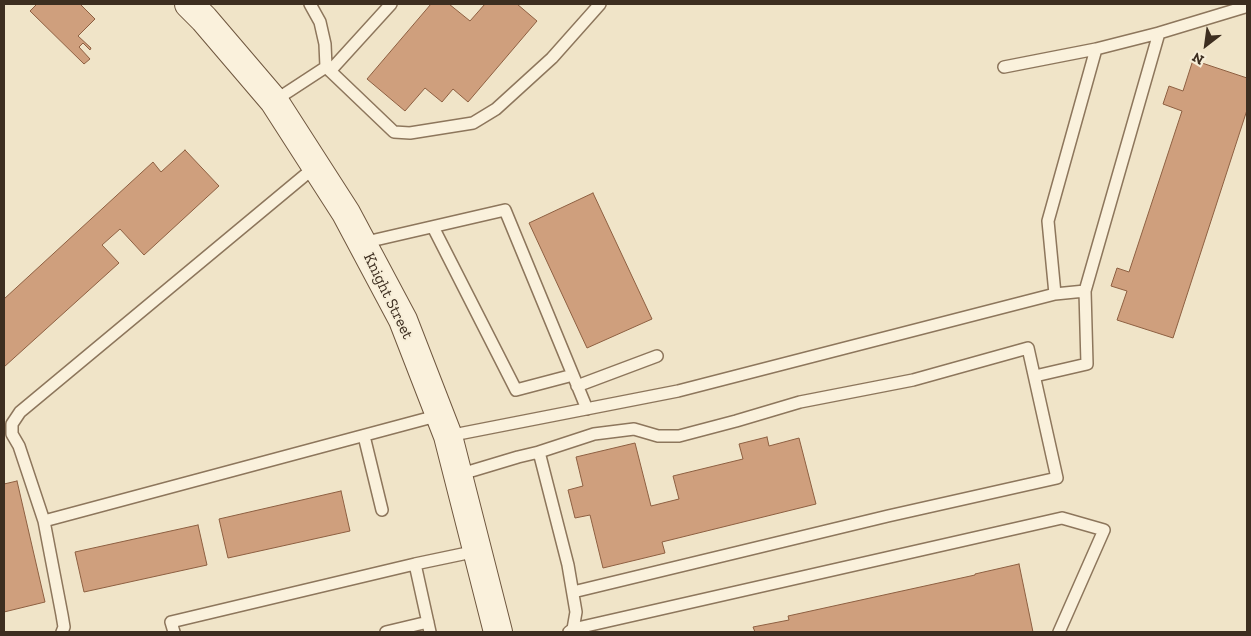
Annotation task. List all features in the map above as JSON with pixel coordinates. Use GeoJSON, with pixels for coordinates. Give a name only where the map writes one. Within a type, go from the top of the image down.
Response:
{"type":"FeatureCollection","features":[{"type":"Feature","properties":{"kind":"street","name":"Knight Street"},"geometry":{"type":"LineString","coordinates":[[189,4],[274,101],[346,213],[403,320],[444,426],[498,632]]}},
{"type":"Feature","properties":{"kind":"lane"},"geometry":{"type":"LineString","coordinates":[[310,4],[320,22],[328,69],[394,132],[410,133],[473,123],[496,109],[552,58],[600,4]]}},
{"type":"Feature","properties":{"kind":"lane"},"geometry":{"type":"LineString","coordinates":[[274,101],[328,69],[391,4]]}},
{"type":"Feature","properties":{"kind":"lane"},"geometry":{"type":"LineString","coordinates":[[1004,67],[1159,33],[1245,7]]}},
{"type":"Feature","properties":{"kind":"lane"},"geometry":{"type":"LineString","coordinates":[[1034,376],[1087,364],[1085,291],[1159,33]]}},
{"type":"Feature","properties":{"kind":"lane"},"geometry":{"type":"LineString","coordinates":[[1055,294],[1048,221],[1096,48]]}},
{"type":"Feature","properties":{"kind":"lane"},"geometry":{"type":"LineString","coordinates":[[62,632],[64,627],[44,521],[19,446],[12,434],[12,424],[20,412],[316,166]]}},
{"type":"Feature","properties":{"kind":"lane"},"geometry":{"type":"LineString","coordinates":[[362,243],[505,210],[587,409]]}},
{"type":"Feature","properties":{"kind":"lane"},"geometry":{"type":"LineString","coordinates":[[432,227],[516,390],[575,380],[657,356]]}},
{"type":"Feature","properties":{"kind":"lane"},"geometry":{"type":"LineString","coordinates":[[44,521],[364,436],[587,409],[678,391],[1055,294],[1085,291]]}},
{"type":"Feature","properties":{"kind":"lane"},"geometry":{"type":"LineString","coordinates":[[458,475],[594,434],[634,429],[658,436],[679,436],[800,402],[912,380],[1028,348],[1057,478],[572,592]]}},
{"type":"Feature","properties":{"kind":"lane"},"geometry":{"type":"LineString","coordinates":[[364,436],[382,510]]}},
{"type":"Feature","properties":{"kind":"lane"},"geometry":{"type":"LineString","coordinates":[[539,452],[568,565],[576,612],[570,631]]}},
{"type":"Feature","properties":{"kind":"lane"},"geometry":{"type":"LineString","coordinates":[[570,631],[1062,518],[1104,530],[1059,632]]}},
{"type":"Feature","properties":{"kind":"lane"},"geometry":{"type":"LineString","coordinates":[[174,632],[172,622],[477,551]]}},
{"type":"Feature","properties":{"kind":"lane"},"geometry":{"type":"LineString","coordinates":[[386,632],[429,627],[415,564]]}},
{"type":"Feature","properties":{"kind":"building"},"geometry":{"type":"Polygon","coordinates":[[[37,4],[80,4],[95,19],[78,36],[91,48],[90,50],[83,43],[79,47],[90,59],[84,64],[30,11],[37,4]]]}},
{"type":"Feature","properties":{"kind":"building"},"geometry":{"type":"Polygon","coordinates":[[[431,4],[449,4],[470,21],[485,4],[517,4],[537,21],[468,102],[453,89],[442,102],[425,88],[405,111],[367,79],[431,4]]]}},
{"type":"Feature","properties":{"kind":"building"},"geometry":{"type":"Polygon","coordinates":[[[1193,60],[1247,78],[1247,110],[1173,338],[1117,320],[1127,291],[1111,286],[1117,268],[1129,272],[1182,111],[1163,104],[1169,86],[1183,91],[1193,60]]]}},
{"type":"Feature","properties":{"kind":"building"},"geometry":{"type":"Polygon","coordinates":[[[185,150],[219,186],[144,255],[120,229],[102,245],[119,263],[4,367],[4,299],[153,162],[161,172],[185,150]]]}},
{"type":"Feature","properties":{"kind":"building"},"geometry":{"type":"Polygon","coordinates":[[[593,193],[652,319],[587,348],[529,223],[593,193]]]}},
{"type":"Feature","properties":{"kind":"building"},"geometry":{"type":"Polygon","coordinates":[[[767,437],[769,446],[799,438],[816,504],[662,542],[665,553],[603,568],[590,515],[575,518],[568,490],[583,486],[576,457],[635,443],[651,506],[679,499],[673,476],[743,459],[739,444],[767,437]]]}},
{"type":"Feature","properties":{"kind":"building"},"geometry":{"type":"Polygon","coordinates":[[[17,481],[45,602],[4,612],[4,484],[17,481]]]}},
{"type":"Feature","properties":{"kind":"building"},"geometry":{"type":"Polygon","coordinates":[[[341,491],[350,531],[228,558],[219,519],[341,491]]]}},
{"type":"Feature","properties":{"kind":"building"},"geometry":{"type":"Polygon","coordinates":[[[198,525],[207,565],[84,592],[75,552],[198,525]]]}},
{"type":"Feature","properties":{"kind":"building"},"geometry":{"type":"Polygon","coordinates":[[[1019,564],[1033,632],[755,632],[753,627],[789,620],[788,616],[1019,564]]]}}]}
